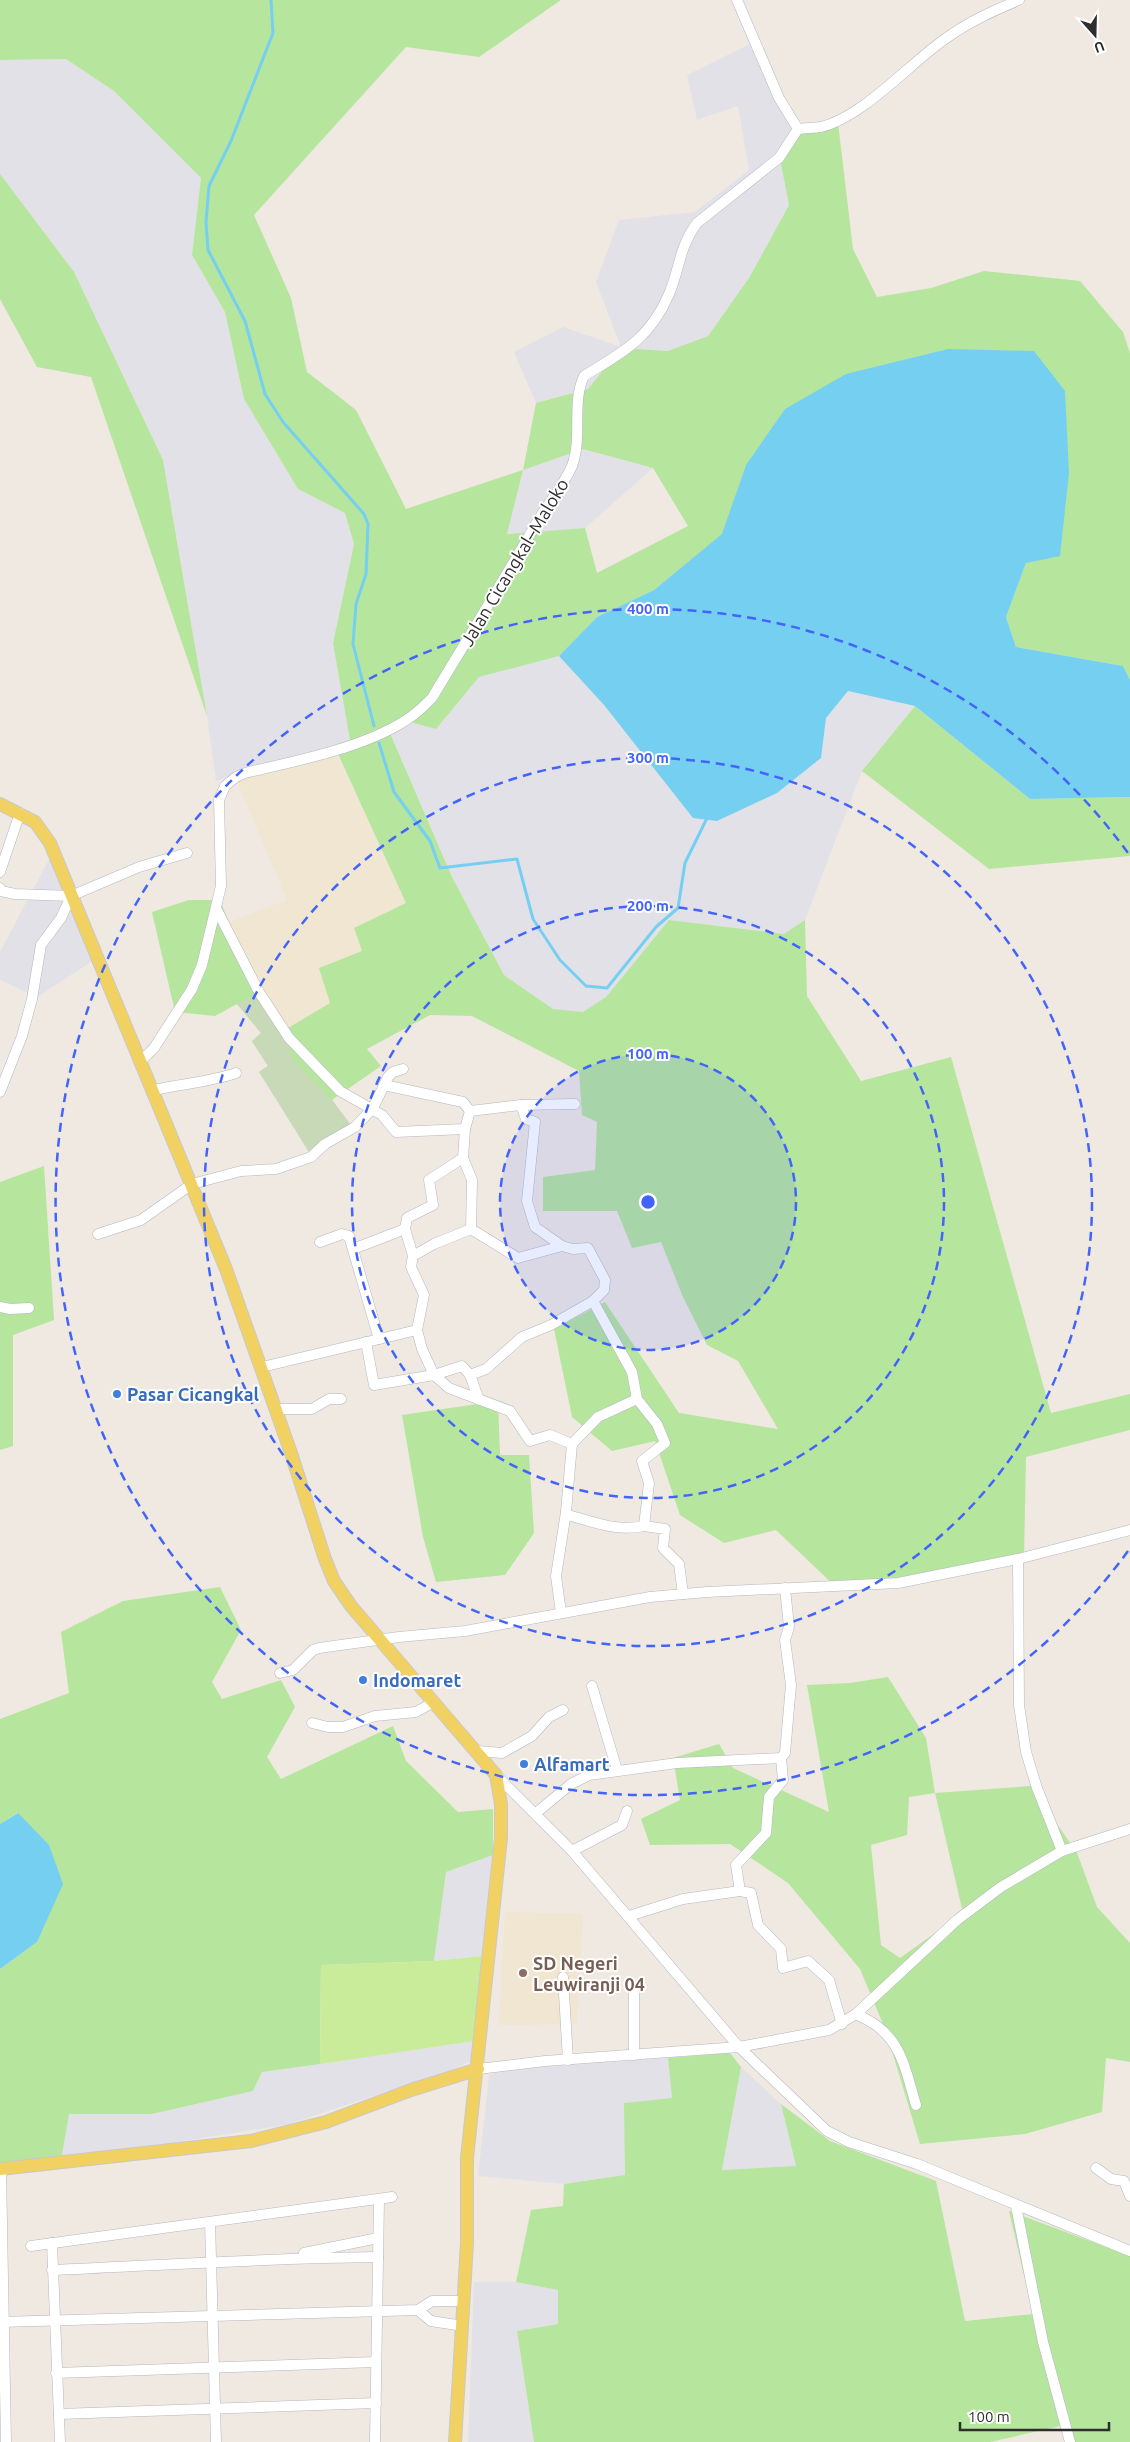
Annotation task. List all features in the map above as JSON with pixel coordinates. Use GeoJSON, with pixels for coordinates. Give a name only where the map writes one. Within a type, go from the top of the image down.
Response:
{"type":"FeatureCollection","features":[{"type":"Feature","properties":{"kind":"main road"},"geometry":{"type":"LineString","coordinates":[[0,804],[35,822],[45,833],[192,1184],[262,1367],[331,1574],[351,1606],[496,1774],[501,1804],[501,1838],[478,2069],[467,2158],[467,2243],[455,2442]]}},
{"type":"Feature","properties":{"kind":"main road"},"geometry":{"type":"LineString","coordinates":[[0,2169],[251,2141],[326,2122],[411,2090],[478,2069]]}},
{"type":"Feature","properties":{"kind":"street"},"geometry":{"type":"LineString","coordinates":[[737,0],[779,98],[798,129],[821,127],[838,121],[856,110],[945,38],[984,14],[1019,0]]}},
{"type":"Feature","properties":{"kind":"street","name":"Jalan Cicangkal–Maloko"},"geometry":{"type":"LineString","coordinates":[[141,1061],[154,1048],[192,989],[202,965],[217,910],[221,886],[219,800],[225,786],[236,777],[245,773],[338,750],[369,738],[404,722],[432,698],[537,522],[561,488],[572,465],[578,440],[578,395],[584,376],[634,344],[645,334],[669,293],[687,236],[697,223],[779,158],[798,129]]}},
{"type":"Feature","properties":{"kind":"street"},"geometry":{"type":"LineString","coordinates":[[0,872],[20,813]]}},
{"type":"Feature","properties":{"kind":"street"},"geometry":{"type":"LineString","coordinates":[[0,888],[1,891],[15,894],[71,896],[139,867],[187,853]]}},
{"type":"Feature","properties":{"kind":"street"},"geometry":{"type":"LineString","coordinates":[[0,1092],[22,1036],[32,999],[41,945],[61,918],[71,896]]}},
{"type":"Feature","properties":{"kind":"street"},"geometry":{"type":"LineString","coordinates":[[217,910],[259,992],[289,1038],[340,1091],[382,1114],[396,1132],[465,1129]]}},
{"type":"Feature","properties":{"kind":"street"},"geometry":{"type":"LineString","coordinates":[[98,1234],[141,1220],[192,1184],[241,1171],[276,1169],[302,1162],[325,1144],[355,1127],[373,1108],[384,1085],[393,1072],[403,1069]]}},
{"type":"Feature","properties":{"kind":"street"},"geometry":{"type":"LineString","coordinates":[[154,1090],[196,1081],[218,1079],[236,1073]]}},
{"type":"Feature","properties":{"kind":"street"},"geometry":{"type":"LineString","coordinates":[[384,1085],[463,1102],[470,1111]]}},
{"type":"Feature","properties":{"kind":"street"},"geometry":{"type":"LineString","coordinates":[[470,1111],[521,1105],[575,1104]]}},
{"type":"Feature","properties":{"kind":"street"},"geometry":{"type":"LineString","coordinates":[[470,1375],[486,1369],[522,1337],[551,1325],[593,1301],[604,1290],[605,1280],[588,1248],[573,1249],[562,1246],[535,1227],[527,1201],[535,1122],[526,1119],[521,1105]]}},
{"type":"Feature","properties":{"kind":"street"},"geometry":{"type":"LineString","coordinates":[[470,1111],[465,1129],[463,1158],[472,1180],[471,1229]]}},
{"type":"Feature","properties":{"kind":"street"},"geometry":{"type":"LineString","coordinates":[[463,1158],[429,1180],[433,1205],[407,1218],[405,1229],[413,1256],[412,1267],[424,1295],[417,1330],[422,1349],[434,1375],[449,1388],[510,1412],[530,1441],[550,1436],[572,1444]]}},
{"type":"Feature","properties":{"kind":"street"},"geometry":{"type":"LineString","coordinates":[[353,1249],[405,1229]]}},
{"type":"Feature","properties":{"kind":"street"},"geometry":{"type":"LineString","coordinates":[[471,1229],[518,1258],[562,1246]]}},
{"type":"Feature","properties":{"kind":"street"},"geometry":{"type":"LineString","coordinates":[[413,1256],[434,1244],[471,1229]]}},
{"type":"Feature","properties":{"kind":"street"},"geometry":{"type":"LineString","coordinates":[[320,1242],[346,1234],[353,1249],[380,1339]]}},
{"type":"Feature","properties":{"kind":"street"},"geometry":{"type":"LineString","coordinates":[[593,1301],[632,1372],[636,1399],[658,1424],[665,1443],[642,1461],[649,1483],[644,1526]]}},
{"type":"Feature","properties":{"kind":"street"},"geometry":{"type":"LineString","coordinates":[[0,1307],[10,1309],[29,1308]]}},
{"type":"Feature","properties":{"kind":"street"},"geometry":{"type":"LineString","coordinates":[[262,1367],[417,1330]]}},
{"type":"Feature","properties":{"kind":"street"},"geometry":{"type":"LineString","coordinates":[[366,1342],[374,1385],[434,1375],[462,1366],[470,1375],[479,1400]]}},
{"type":"Feature","properties":{"kind":"street"},"geometry":{"type":"LineString","coordinates":[[275,1410],[312,1409],[330,1399],[341,1399]]}},
{"type":"Feature","properties":{"kind":"street"},"geometry":{"type":"LineString","coordinates":[[561,1613],[556,1576],[566,1512],[572,1444],[598,1417],[636,1399]]}},
{"type":"Feature","properties":{"kind":"street"},"geometry":{"type":"LineString","coordinates":[[566,1512],[613,1528],[628,1530],[644,1526],[665,1528],[663,1548],[679,1564],[683,1594]]}},
{"type":"Feature","properties":{"kind":"street"},"geometry":{"type":"LineString","coordinates":[[280,1673],[293,1670],[313,1650],[319,1648],[465,1631],[561,1613],[683,1594],[898,1583],[1018,1559],[1130,1530]]}},
{"type":"Feature","properties":{"kind":"street"},"geometry":{"type":"LineString","coordinates":[[1018,1559],[1019,1705],[1026,1752],[1037,1788],[1062,1851]]}},
{"type":"Feature","properties":{"kind":"street"},"geometry":{"type":"LineString","coordinates":[[740,1891],[736,1865],[766,1833],[769,1797],[782,1780],[781,1758],[785,1753],[791,1704],[791,1685],[785,1640],[789,1627],[785,1588]]}},
{"type":"Feature","properties":{"kind":"street"},"geometry":{"type":"LineString","coordinates":[[592,1686],[617,1770]]}},
{"type":"Feature","properties":{"kind":"street"},"geometry":{"type":"LineString","coordinates":[[312,1723],[328,1727],[343,1727],[375,1716],[416,1712],[434,1702]]}},
{"type":"Feature","properties":{"kind":"street"},"geometry":{"type":"LineString","coordinates":[[478,1751],[502,1753],[532,1736],[548,1717],[563,1710]]}},
{"type":"Feature","properties":{"kind":"street"},"geometry":{"type":"LineString","coordinates":[[536,1813],[571,1784],[589,1775],[677,1763],[781,1758]]}},
{"type":"Feature","properties":{"kind":"street"},"geometry":{"type":"LineString","coordinates":[[496,1774],[572,1851],[760,2070],[827,2131],[849,2142],[917,2164],[1130,2251]]}},
{"type":"Feature","properties":{"kind":"street"},"geometry":{"type":"LineString","coordinates":[[572,1851],[622,1824],[627,1811]]}},
{"type":"Feature","properties":{"kind":"street"},"geometry":{"type":"LineString","coordinates":[[478,2069],[739,2047],[829,2030],[856,2014],[957,1920],[981,1901],[1062,1851],[1130,1829]]}},
{"type":"Feature","properties":{"kind":"street"},"geometry":{"type":"LineString","coordinates":[[628,1916],[683,1898],[740,1891],[751,1893],[758,1925],[781,1949],[783,1968],[808,1961],[829,1980],[842,2024]]}},
{"type":"Feature","properties":{"kind":"street"},"geometry":{"type":"LineString","coordinates":[[563,1977],[568,2060]]}},
{"type":"Feature","properties":{"kind":"street"},"geometry":{"type":"LineString","coordinates":[[634,1992],[634,2055]]}},
{"type":"Feature","properties":{"kind":"street"},"geometry":{"type":"LineString","coordinates":[[856,2014],[876,2025],[894,2042],[901,2053],[916,2106]]}},
{"type":"Feature","properties":{"kind":"street"},"geometry":{"type":"LineString","coordinates":[[1096,2168],[1111,2179],[1124,2181],[1130,2196]]}},
{"type":"Feature","properties":{"kind":"street"},"geometry":{"type":"LineString","coordinates":[[0,2169],[6,2442]]}},
{"type":"Feature","properties":{"kind":"street"},"geometry":{"type":"LineString","coordinates":[[31,2246],[392,2197]]}},
{"type":"Feature","properties":{"kind":"street"},"geometry":{"type":"LineString","coordinates":[[370,2442],[375,2442],[379,2200]]}},
{"type":"Feature","properties":{"kind":"street"},"geometry":{"type":"LineString","coordinates":[[1016,2206],[1043,2342],[1070,2442]]}},
{"type":"Feature","properties":{"kind":"street"},"geometry":{"type":"LineString","coordinates":[[210,2222],[216,2442]]}},
{"type":"Feature","properties":{"kind":"street"},"geometry":{"type":"LineString","coordinates":[[284,2258],[378,2238]]}},
{"type":"Feature","properties":{"kind":"street"},"geometry":{"type":"LineString","coordinates":[[52,2243],[60,2442]]}},
{"type":"Feature","properties":{"kind":"street"},"geometry":{"type":"LineString","coordinates":[[52,2270],[284,2258],[378,2257]]}},
{"type":"Feature","properties":{"kind":"street"},"geometry":{"type":"LineString","coordinates":[[2,2322],[418,2310],[432,2301],[463,2301]]}},
{"type":"Feature","properties":{"kind":"street"},"geometry":{"type":"LineString","coordinates":[[418,2310],[430,2320],[463,2326]]}},
{"type":"Feature","properties":{"kind":"street"},"geometry":{"type":"LineString","coordinates":[[56,2373],[376,2362]]}},
{"type":"Feature","properties":{"kind":"street"},"geometry":{"type":"LineString","coordinates":[[59,2414],[376,2403]]}},
{"type":"Feature","properties":{"kind":"shaded area"},"geometry":{"type":"Polygon","coordinates":[[[754,42],[802,133],[780,159],[789,204],[749,278],[708,336],[668,351],[621,348],[588,389],[536,403],[514,352],[563,327],[621,347],[596,282],[619,220],[695,212],[749,170],[738,106],[697,120],[687,75],[754,42]]]}},
{"type":"Feature","properties":{"kind":"shaded area"},"geometry":{"type":"Polygon","coordinates":[[[66,59],[114,91],[201,178],[192,255],[225,312],[244,399],[298,489],[345,513],[354,544],[333,643],[351,740],[216,781],[207,716],[163,460],[74,272],[0,174],[0,60],[66,59]]]}},
{"type":"Feature","properties":{"kind":"shaded area"},"geometry":{"type":"Polygon","coordinates":[[[583,449],[653,468],[585,528],[507,534],[523,469],[583,449]]]}},
{"type":"Feature","properties":{"kind":"shaded area"},"geometry":{"type":"Polygon","coordinates":[[[559,656],[604,705],[693,818],[821,758],[826,718],[848,691],[915,706],[862,771],[805,920],[784,934],[669,920],[606,997],[583,1012],[553,1009],[504,975],[452,877],[390,732],[410,722],[436,729],[479,677],[559,656]]]}},
{"type":"Feature","properties":{"kind":"shaded area"},"geometry":{"type":"Polygon","coordinates":[[[334,745],[406,903],[354,928],[362,951],[330,1003],[283,1031],[257,994],[229,922],[287,900],[235,776],[334,745]]]}},
{"type":"Feature","properties":{"kind":"shaded area"},"geometry":{"type":"Polygon","coordinates":[[[55,848],[100,956],[37,997],[0,980],[0,952],[55,848]]]}},
{"type":"Feature","properties":{"kind":"shaded area"},"geometry":{"type":"Polygon","coordinates":[[[493,1855],[482,1956],[434,1961],[446,1872],[493,1855]]]}},
{"type":"Feature","properties":{"kind":"shaded area"},"geometry":{"type":"Polygon","coordinates":[[[505,1912],[583,1914],[577,2024],[499,2025],[505,1912]]]}},
{"type":"Feature","properties":{"kind":"shaded area"},"geometry":{"type":"Polygon","coordinates":[[[474,2041],[473,2060],[454,2069],[289,2124],[61,2161],[68,2114],[152,2114],[253,2091],[262,2072],[474,2041]]]}},
{"type":"Feature","properties":{"kind":"shaded area"},"geometry":{"type":"Polygon","coordinates":[[[668,2058],[672,2098],[624,2103],[626,2175],[564,2184],[478,2176],[489,2076],[499,2070],[668,2058]]]}},
{"type":"Feature","properties":{"kind":"shaded area"},"geometry":{"type":"Polygon","coordinates":[[[741,2067],[781,2104],[796,2166],[722,2170],[741,2067]]]}},
{"type":"Feature","properties":{"kind":"shaded area"},"geometry":{"type":"Polygon","coordinates":[[[474,2282],[516,2282],[558,2290],[558,2324],[517,2331],[534,2442],[468,2442],[474,2282]]]}},
{"type":"Feature","properties":{"kind":"green space"},"geometry":{"type":"Polygon","coordinates":[[[0,0],[561,0],[479,57],[406,47],[254,215],[291,298],[307,372],[356,410],[406,509],[523,470],[536,403],[588,389],[621,348],[668,351],[708,336],[749,278],[789,205],[780,159],[802,133],[838,123],[853,249],[877,297],[931,288],[984,271],[1080,281],[1123,332],[1130,353],[1130,680],[1123,666],[1016,647],[1006,617],[1026,563],[746,465],[723,534],[654,590],[597,617],[559,656],[479,677],[436,729],[410,722],[390,733],[452,877],[504,975],[553,1009],[583,1012],[606,997],[669,920],[784,934],[805,920],[807,996],[861,1081],[951,1057],[1051,1413],[1130,1394],[1130,1430],[1026,1457],[1024,1558],[838,1589],[776,1530],[724,1543],[680,1515],[655,1441],[612,1451],[572,1417],[554,1329],[605,1302],[679,1413],[778,1429],[738,1361],[707,1345],[683,1297],[661,1242],[632,1248],[617,1211],[543,1211],[543,1177],[595,1170],[597,1122],[582,1115],[579,1071],[472,1016],[430,1015],[367,1049],[381,1066],[332,1100],[350,1124],[259,1072],[268,1066],[252,1041],[261,1033],[237,1004],[215,1016],[175,1012],[152,912],[189,900],[220,900],[257,994],[283,1031],[330,1003],[319,968],[362,951],[354,928],[406,903],[334,745],[350,740],[333,643],[354,544],[345,513],[298,489],[244,399],[225,312],[192,255],[201,178],[114,91],[66,59],[0,60],[0,0]],[[583,449],[523,470],[507,534],[585,528],[597,573],[688,526],[653,468],[583,449]]]}},
{"type":"Feature","properties":{"kind":"green space"},"geometry":{"type":"Polygon","coordinates":[[[0,174],[74,272],[163,460],[207,716],[91,377],[37,367],[0,299],[0,174]]]}},
{"type":"Feature","properties":{"kind":"green space"},"geometry":{"type":"Polygon","coordinates":[[[915,706],[1030,799],[1130,797],[1130,856],[989,869],[862,771],[915,706]]]}},
{"type":"Feature","properties":{"kind":"green space"},"geometry":{"type":"Polygon","coordinates":[[[257,994],[283,1031],[293,1060],[332,1100],[350,1124],[312,1157],[259,1072],[268,1066],[252,1041],[261,1033],[237,1004],[257,994]]]}},
{"type":"Feature","properties":{"kind":"green space"},"geometry":{"type":"Polygon","coordinates":[[[44,1166],[54,1320],[13,1335],[13,1446],[0,1450],[0,1182],[44,1166]]]}},
{"type":"Feature","properties":{"kind":"green space"},"geometry":{"type":"Polygon","coordinates":[[[498,1401],[500,1455],[529,1455],[534,1533],[505,1575],[436,1582],[423,1537],[402,1415],[498,1401]]]}},
{"type":"Feature","properties":{"kind":"green space"},"geometry":{"type":"Polygon","coordinates":[[[220,1587],[241,1630],[212,1682],[222,1699],[281,1680],[295,1707],[267,1757],[281,1779],[393,1726],[406,1761],[458,1812],[493,1809],[493,1855],[446,1872],[434,1961],[321,1965],[320,2064],[262,2072],[253,2091],[152,2114],[69,2114],[61,2161],[0,2170],[0,1969],[37,1942],[17,1813],[0,1824],[0,1719],[69,1693],[61,1632],[123,1601],[220,1587]]]}},
{"type":"Feature","properties":{"kind":"green space"},"geometry":{"type":"Polygon","coordinates":[[[888,1677],[926,1738],[935,1793],[1031,1786],[1077,1853],[1097,1907],[1130,1943],[1130,2062],[1106,2058],[1102,2112],[1025,2134],[920,2144],[886,2031],[860,1969],[788,1883],[730,1844],[650,1845],[641,1819],[680,1800],[673,1758],[719,1744],[733,1768],[829,1812],[807,1685],[850,1683],[888,1677]],[[935,1793],[909,1797],[907,1835],[871,1845],[881,1945],[900,1958],[963,1913],[935,1793]]]}},
{"type":"Feature","properties":{"kind":"green space"},"geometry":{"type":"Polygon","coordinates":[[[482,1956],[474,2041],[320,2064],[321,1965],[434,1961],[482,1956]]]}},
{"type":"Feature","properties":{"kind":"green space"},"geometry":{"type":"Polygon","coordinates":[[[730,2053],[741,2067],[722,2170],[796,2166],[781,2104],[830,2141],[936,2181],[965,2321],[1033,2314],[1009,2211],[1130,2256],[1130,2442],[1070,2442],[1065,2425],[990,2442],[534,2442],[517,2331],[558,2324],[558,2290],[516,2282],[531,2210],[563,2206],[564,2184],[625,2175],[624,2103],[672,2098],[668,2058],[730,2053]]]}},
{"type":"Feature","properties":{"kind":"water"},"geometry":{"type":"Polygon","coordinates":[[[948,349],[1034,351],[1065,391],[1069,473],[1060,556],[1026,563],[1006,617],[1016,647],[1123,666],[1130,680],[1130,797],[1030,799],[915,706],[848,691],[826,718],[821,758],[777,793],[717,821],[693,818],[604,705],[559,656],[597,617],[654,590],[722,534],[746,465],[785,409],[846,374],[948,349]]]}},
{"type":"Feature","properties":{"kind":"water"},"geometry":{"type":"Polygon","coordinates":[[[18,1813],[49,1845],[63,1884],[37,1942],[0,1969],[0,1824],[18,1813]]]}},
{"type":"Feature","properties":{"kind":"waterway"},"geometry":{"type":"LineString","coordinates":[[271,0],[273,33],[231,141],[209,186],[206,222],[208,250],[245,321],[265,394],[283,422],[364,514],[368,524],[366,574],[356,604],[353,644],[374,726]]}},
{"type":"Feature","properties":{"kind":"waterway"},"geometry":{"type":"LineString","coordinates":[[379,743],[394,792],[430,841],[440,868],[517,859],[533,919],[560,960],[586,986],[607,988],[656,927],[678,908],[685,863],[708,816]]}},
{"type":"Feature","properties":{"kind":"place","name":"Pasar Cicangkal"},"geometry":{"type":"Point","coordinates":[117,1394]}},
{"type":"Feature","properties":{"kind":"place","name":"Indomaret"},"geometry":{"type":"Point","coordinates":[363,1680]}},
{"type":"Feature","properties":{"kind":"place","name":"Alfamart"},"geometry":{"type":"Point","coordinates":[524,1764]}},
{"type":"Feature","properties":{"kind":"place","name":"SD Negeri Leuwiranji 04"},"geometry":{"type":"Point","coordinates":[523,1973]}}]}
